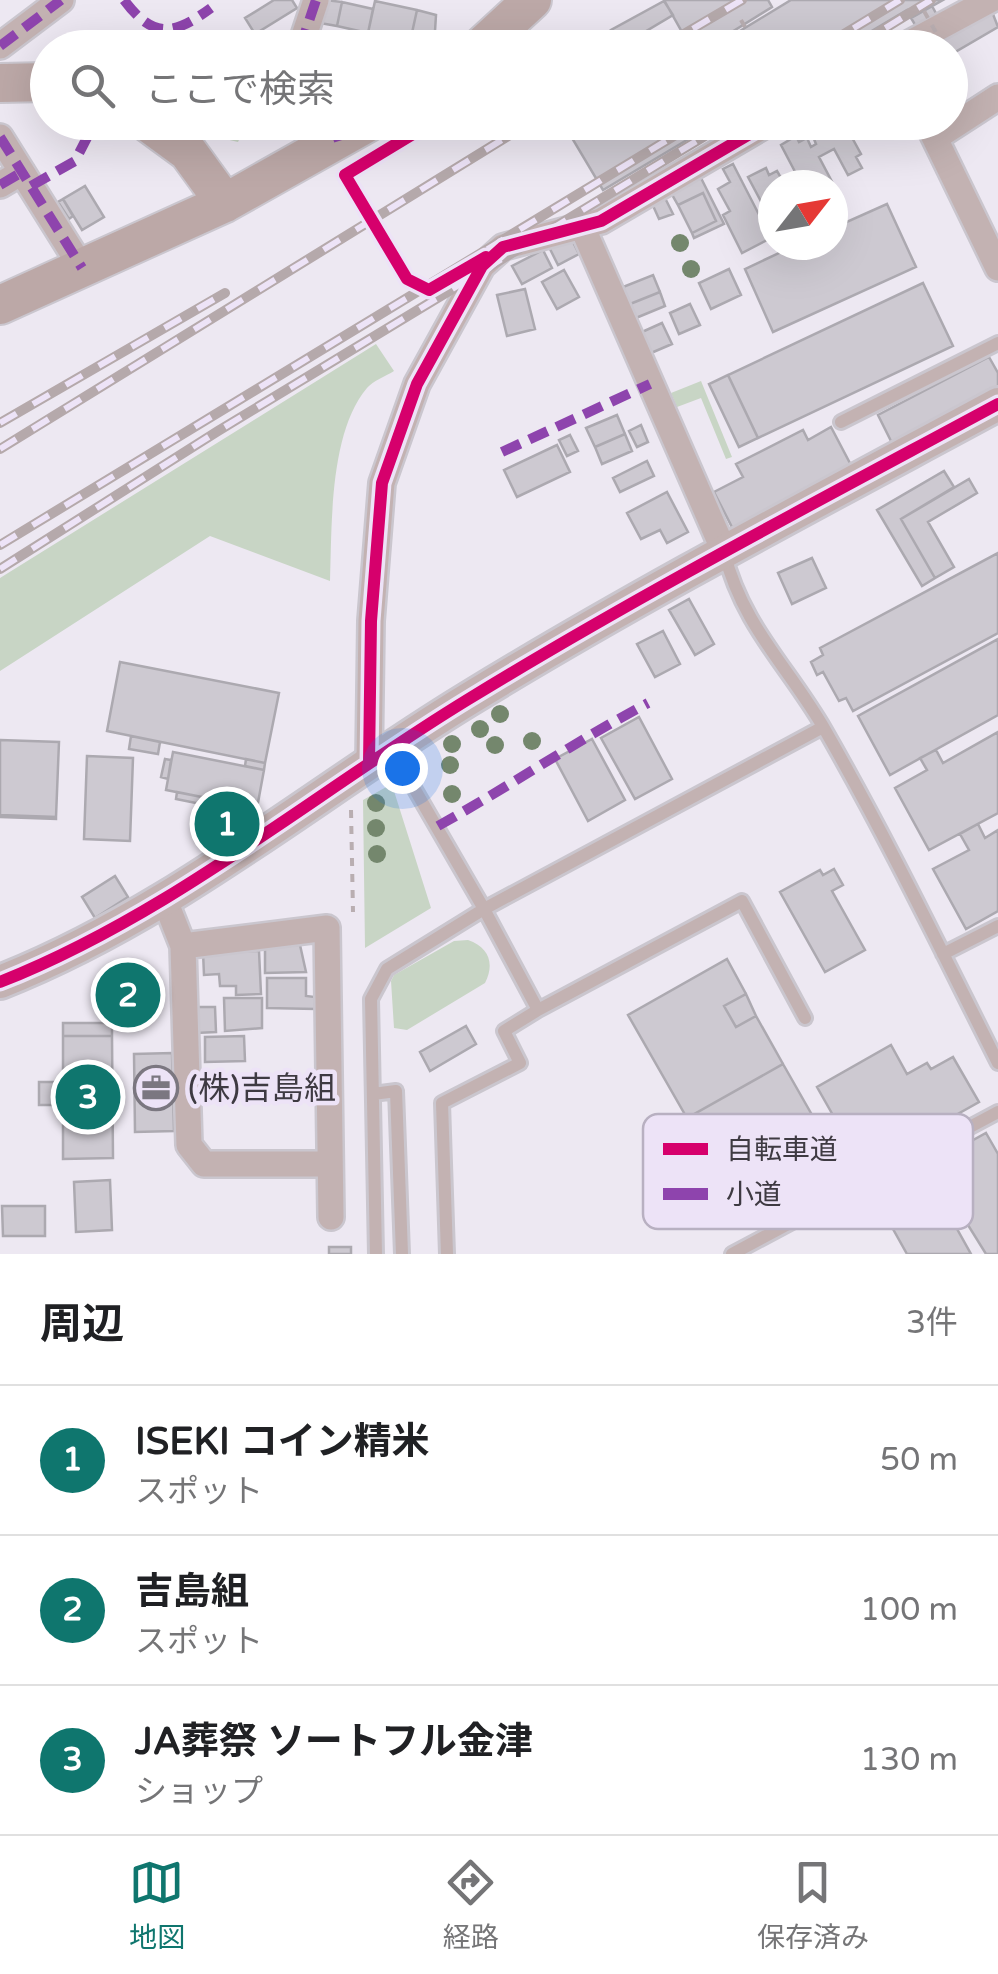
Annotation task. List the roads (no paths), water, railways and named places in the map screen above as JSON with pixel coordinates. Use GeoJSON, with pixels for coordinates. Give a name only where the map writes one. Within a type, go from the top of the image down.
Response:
{"type":"FeatureCollection","features":[{"type":"Feature","properties":{"kind":"main road"},"geometry":{"type":"LineString","coordinates":[[500,30],[532,0]]}},
{"type":"Feature","properties":{"kind":"main road"},"geometry":{"type":"LineString","coordinates":[[0,83],[30,82]]}},
{"type":"Feature","properties":{"kind":"main road"},"geometry":{"type":"LineString","coordinates":[[172,140],[188,152],[225,203]]}},
{"type":"Feature","properties":{"kind":"main road"},"geometry":{"type":"LineString","coordinates":[[0,305],[225,203],[329,140]]}},
{"type":"Feature","properties":{"kind":"street"},"geometry":{"type":"LineString","coordinates":[[0,46],[60,0]]}},
{"type":"Feature","properties":{"kind":"street"},"geometry":{"type":"LineString","coordinates":[[306,30],[316,0]]}},
{"type":"Feature","properties":{"kind":"street"},"geometry":{"type":"LineString","coordinates":[[935,30],[990,0]]}},
{"type":"Feature","properties":{"kind":"street"},"geometry":{"type":"LineString","coordinates":[[968,112],[998,97]]}},
{"type":"Feature","properties":{"kind":"street"},"geometry":{"type":"LineString","coordinates":[[0,138],[11,178],[82,268]]}},
{"type":"Feature","properties":{"kind":"street"},"geometry":{"type":"LineString","coordinates":[[370,763],[371,621],[382,482],[416,384],[482,266],[504,247],[601,221],[739,140]]}},
{"type":"Feature","properties":{"kind":"street"},"geometry":{"type":"LineString","coordinates":[[936,140],[998,268]]}},
{"type":"Feature","properties":{"kind":"street"},"geometry":{"type":"LineString","coordinates":[[582,224],[724,551]]}},
{"type":"Feature","properties":{"kind":"street"},"geometry":{"type":"LineString","coordinates":[[9,974],[116,928],[466,700],[724,551],[998,404]]}},
{"type":"Feature","properties":{"kind":"street"},"geometry":{"type":"LineString","coordinates":[[164,898],[183,946],[189,1145],[204,1164],[328,1164]]}},
{"type":"Feature","properties":{"kind":"street"},"geometry":{"type":"LineString","coordinates":[[183,946],[327,928],[331,1218]]}},
{"type":"Feature","properties":{"kind":"lane"},"geometry":{"type":"LineString","coordinates":[[841,422],[998,343]]}},
{"type":"Feature","properties":{"kind":"lane"},"geometry":{"type":"LineString","coordinates":[[724,551],[730,582],[768,650],[824,726],[998,1063]]}},
{"type":"Feature","properties":{"kind":"lane"},"geometry":{"type":"LineString","coordinates":[[376,1254],[372,999],[387,969],[484,909],[824,726]]}},
{"type":"Feature","properties":{"kind":"lane"},"geometry":{"type":"LineString","coordinates":[[370,763],[484,909],[538,1010]]}},
{"type":"Feature","properties":{"kind":"lane"},"geometry":{"type":"LineString","coordinates":[[447,1254],[442,1103],[520,1063],[504,1031],[742,901],[805,1018]]}},
{"type":"Feature","properties":{"kind":"lane"},"geometry":{"type":"LineString","coordinates":[[944,954],[998,926]]}},
{"type":"Feature","properties":{"kind":"lane"},"geometry":{"type":"LineString","coordinates":[[373,1094],[396,1091],[402,1254]]}},
{"type":"Feature","properties":{"kind":"lane"},"geometry":{"type":"LineString","coordinates":[[973,1125],[998,1112]]}},
{"type":"Feature","properties":{"kind":"lane"},"geometry":{"type":"LineString","coordinates":[[732,1254],[779,1229]]}},
{"type":"Feature","properties":{"kind":"railway"},"geometry":{"type":"LineString","coordinates":[[691,30],[742,0]]}},
{"type":"Feature","properties":{"kind":"railway"},"geometry":{"type":"LineString","coordinates":[[851,30],[900,0]]}},
{"type":"Feature","properties":{"kind":"railway"},"geometry":{"type":"LineString","coordinates":[[882,30],[931,0]]}},
{"type":"Feature","properties":{"kind":"railway"},"geometry":{"type":"LineString","coordinates":[[0,449],[502,140]]}},
{"type":"Feature","properties":{"kind":"railway"},"geometry":{"type":"LineString","coordinates":[[0,545],[667,140]]}},
{"type":"Feature","properties":{"kind":"railway"},"geometry":{"type":"LineString","coordinates":[[0,569],[218,431],[698,140]]}},
{"type":"Feature","properties":{"kind":"railway"},"geometry":{"type":"LineString","coordinates":[[0,423],[225,293]]}},
{"type":"Feature","properties":{"kind":"place","name":"ISEKI コイン精米"},"geometry":{"type":"Point","coordinates":[227,824]}},
{"type":"Feature","properties":{"kind":"place","name":"吉島組"},"geometry":{"type":"Point","coordinates":[128,995]}},
{"type":"Feature","properties":{"kind":"place","name":"(株)吉島組"},"geometry":{"type":"Point","coordinates":[156,1088]}},
{"type":"Feature","properties":{"kind":"place","name":"JA葬祭 ソートフル金津"},"geometry":{"type":"Point","coordinates":[88,1097]}}]}
